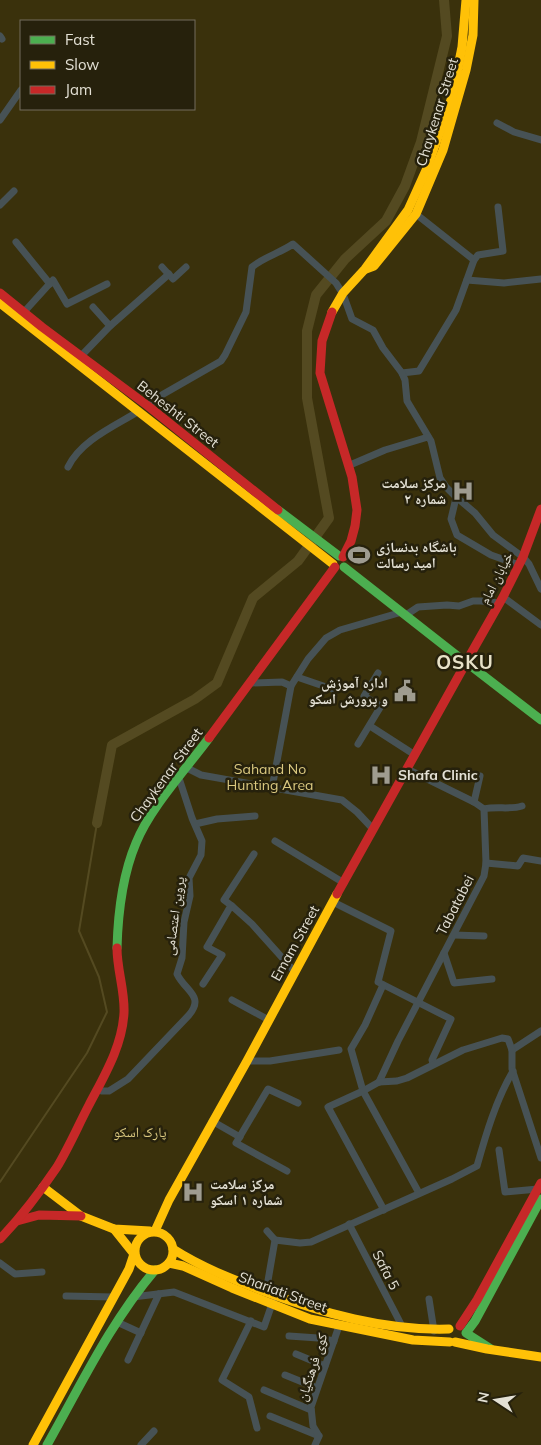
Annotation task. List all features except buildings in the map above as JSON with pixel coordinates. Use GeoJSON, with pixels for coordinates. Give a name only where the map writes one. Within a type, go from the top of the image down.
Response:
{"type":"FeatureCollection","features":[{"type":"Feature","properties":{"kind":"main road","name":"Chaykenar Street"},"geometry":{"type":"LineString","coordinates":[[0,1239],[17,1221],[57,1166],[98,1089],[120,1040],[124,1014],[124,997],[117,957],[118,920],[125,878],[136,842],[153,812],[251,683],[339,562],[355,533],[358,504],[350,465],[320,374],[319,360],[324,331],[343,294],[366,269],[370,260],[408,210],[427,168],[452,97],[462,47],[466,0]]}},
{"type":"Feature","properties":{"kind":"main road","name":"Chaykenar Street"},"geometry":{"type":"LineString","coordinates":[[366,269],[374,266],[416,214],[443,150],[466,70],[473,35],[474,0]]}},
{"type":"Feature","properties":{"kind":"main road","name":"Beheshti Street"},"geometry":{"type":"LineString","coordinates":[[0,293],[148,406],[268,502],[304,535],[322,555],[339,562]]}},
{"type":"Feature","properties":{"kind":"main road","name":"Beheshti Street"},"geometry":{"type":"LineString","coordinates":[[0,303],[139,411],[304,535],[328,547],[339,562]]}},
{"type":"Feature","properties":{"kind":"main road","name":"خیابان امام"},"geometry":{"type":"LineString","coordinates":[[467,660],[521,561],[541,510]]}},
{"type":"Feature","properties":{"kind":"main road"},"geometry":{"type":"LineString","coordinates":[[339,562],[404,614],[467,660],[541,720]]}},
{"type":"Feature","properties":{"kind":"main road","name":"Emam Street"},"geometry":{"type":"LineString","coordinates":[[152,1231],[372,829],[416,755],[462,670],[457,664],[467,660]]}},
{"type":"Feature","properties":{"kind":"main road"},"geometry":{"type":"LineString","coordinates":[[480,1302],[539,1186]]}},
{"type":"Feature","properties":{"kind":"main road"},"geometry":{"type":"LineString","coordinates":[[47,1445],[133,1296],[156,1270],[169,1263],[173,1254],[170,1239],[161,1232],[114,1229],[81,1216],[41,1190],[35,1203],[36,1208],[51,1214]]}},
{"type":"Feature","properties":{"kind":"main road"},"geometry":{"type":"LineString","coordinates":[[449,1329],[445,1336],[447,1341],[453,1342],[462,1338],[463,1329],[541,1199]]}},
{"type":"Feature","properties":{"kind":"main road"},"geometry":{"type":"LineString","coordinates":[[17,1221],[51,1214],[81,1216]]}},
{"type":"Feature","properties":{"kind":"main road"},"geometry":{"type":"LineString","coordinates":[[114,1229],[144,1268],[156,1270]]}},
{"type":"Feature","properties":{"kind":"main road"},"geometry":{"type":"LineString","coordinates":[[33,1445],[129,1269],[136,1242],[140,1237],[152,1231]]}},
{"type":"Feature","properties":{"kind":"main road","name":"Shariati Street"},"geometry":{"type":"LineString","coordinates":[[173,1249],[187,1258],[271,1297],[310,1319],[414,1340],[453,1342],[479,1349],[491,1349],[541,1357]]}},
{"type":"Feature","properties":{"kind":"main road","name":"Shariati Street"},"geometry":{"type":"LineString","coordinates":[[169,1263],[183,1266],[271,1297],[354,1319],[434,1330],[463,1329]]}},
{"type":"Feature","properties":{"kind":"main road"},"geometry":{"type":"LineString","coordinates":[[353,1329],[354,1319]]}},
{"type":"Feature","properties":{"kind":"main road"},"geometry":{"type":"LineString","coordinates":[[463,1329],[491,1349]]}},
{"type":"Feature","properties":{"kind":"street"},"geometry":{"type":"LineString","coordinates":[[0,120],[20,91]]}},
{"type":"Feature","properties":{"kind":"street"},"geometry":{"type":"LineString","coordinates":[[497,123],[514,132],[541,140]]}},
{"type":"Feature","properties":{"kind":"street"},"geometry":{"type":"LineString","coordinates":[[0,205],[14,192]]}},
{"type":"Feature","properties":{"kind":"street"},"geometry":{"type":"LineString","coordinates":[[402,373],[419,371],[456,310],[474,260],[478,255],[503,251],[498,207]]}},
{"type":"Feature","properties":{"kind":"street"},"geometry":{"type":"LineString","coordinates":[[416,214],[474,260]]}},
{"type":"Feature","properties":{"kind":"street"},"geometry":{"type":"LineString","coordinates":[[16,242],[50,284]]}},
{"type":"Feature","properties":{"kind":"street"},"geometry":{"type":"LineString","coordinates":[[148,406],[160,396],[220,361],[225,355],[246,312],[252,267],[293,244],[333,279],[343,294],[352,320],[373,330],[383,348],[402,373],[405,380],[407,402],[428,437],[440,478],[456,498],[475,513],[492,535],[521,561]]}},
{"type":"Feature","properties":{"kind":"street"},"geometry":{"type":"LineString","coordinates":[[162,266],[173,278],[186,267]]}},
{"type":"Feature","properties":{"kind":"street"},"geometry":{"type":"LineString","coordinates":[[81,356],[110,326],[169,274]]}},
{"type":"Feature","properties":{"kind":"street"},"geometry":{"type":"LineString","coordinates":[[467,280],[504,283],[541,279]]}},
{"type":"Feature","properties":{"kind":"street"},"geometry":{"type":"LineString","coordinates":[[24,312],[53,280],[67,304],[107,284]]}},
{"type":"Feature","properties":{"kind":"street"},"geometry":{"type":"LineString","coordinates":[[93,307],[110,326]]}},
{"type":"Feature","properties":{"kind":"street"},"geometry":{"type":"LineString","coordinates":[[68,467],[86,444],[96,436],[139,411]]}},
{"type":"Feature","properties":{"kind":"street"},"geometry":{"type":"LineString","coordinates":[[350,465],[385,450],[428,437]]}},
{"type":"Feature","properties":{"kind":"street"},"geometry":{"type":"LineString","coordinates":[[456,498],[451,518],[457,535],[491,555],[529,564],[541,590]]}},
{"type":"Feature","properties":{"kind":"street"},"geometry":{"type":"LineString","coordinates":[[272,788],[291,686],[308,659],[326,638],[340,630],[404,614],[418,607],[459,606],[481,600],[501,600],[541,625]]}},
{"type":"Feature","properties":{"kind":"street"},"geometry":{"type":"LineString","coordinates":[[358,744],[381,706],[364,696],[378,673]]}},
{"type":"Feature","properties":{"kind":"street"},"geometry":{"type":"LineString","coordinates":[[297,677],[335,690]]}},
{"type":"Feature","properties":{"kind":"street"},"geometry":{"type":"LineString","coordinates":[[251,683],[282,682],[291,686]]}},
{"type":"Feature","properties":{"kind":"street"},"geometry":{"type":"LineString","coordinates":[[370,726],[416,755]]}},
{"type":"Feature","properties":{"kind":"street"},"geometry":{"type":"LineString","coordinates":[[187,768],[201,775],[342,800],[357,812],[372,829]]}},
{"type":"Feature","properties":{"kind":"street"},"geometry":{"type":"LineString","coordinates":[[407,769],[474,802],[484,809],[493,807],[517,808],[522,806]]}},
{"type":"Feature","properties":{"kind":"street"},"geometry":{"type":"LineString","coordinates":[[474,802],[480,776]]}},
{"type":"Feature","properties":{"kind":"street","name":"پروین اعتصامی"},"geometry":{"type":"LineString","coordinates":[[98,1089],[109,1091],[128,1079],[194,1010],[196,1004],[195,997],[177,974],[182,958],[184,922],[190,896],[189,878],[201,855],[202,841],[179,778]]}},
{"type":"Feature","properties":{"kind":"street","name":"Tabatabei"},"geometry":{"type":"LineString","coordinates":[[379,1082],[398,1041],[484,876],[486,862],[484,809]]}},
{"type":"Feature","properties":{"kind":"street"},"geometry":{"type":"LineString","coordinates":[[195,824],[217,819],[255,816]]}},
{"type":"Feature","properties":{"kind":"street"},"geometry":{"type":"LineString","coordinates":[[275,841],[344,883]]}},
{"type":"Feature","properties":{"kind":"street"},"geometry":{"type":"LineString","coordinates":[[254,854],[224,900],[252,924],[295,972]]}},
{"type":"Feature","properties":{"kind":"street"},"geometry":{"type":"LineString","coordinates":[[486,862],[518,866],[523,858],[541,861]]}},
{"type":"Feature","properties":{"kind":"street"},"geometry":{"type":"LineString","coordinates":[[333,902],[391,931],[380,984],[351,1048],[363,1091],[419,1193]]}},
{"type":"Feature","properties":{"kind":"street"},"geometry":{"type":"LineString","coordinates":[[203,984],[222,955],[207,947],[232,906]]}},
{"type":"Feature","properties":{"kind":"street"},"geometry":{"type":"LineString","coordinates":[[454,935],[484,936]]}},
{"type":"Feature","properties":{"kind":"street"},"geometry":{"type":"LineString","coordinates":[[444,954],[454,983],[492,979]]}},
{"type":"Feature","properties":{"kind":"street"},"geometry":{"type":"LineString","coordinates":[[380,984],[451,1019],[432,1060],[433,1064]]}},
{"type":"Feature","properties":{"kind":"street"},"geometry":{"type":"LineString","coordinates":[[232,1000],[268,1020]]}},
{"type":"Feature","properties":{"kind":"street"},"geometry":{"type":"LineString","coordinates":[[512,1050],[541,1031]]}},
{"type":"Feature","properties":{"kind":"street"},"geometry":{"type":"LineString","coordinates":[[384,1210],[328,1107],[379,1082],[397,1081],[407,1078],[463,1050],[502,1038],[508,1039],[512,1050],[512,1071],[541,1158]]}},
{"type":"Feature","properties":{"kind":"street"},"geometry":{"type":"LineString","coordinates":[[247,1060],[270,1060],[340,1050]]}},
{"type":"Feature","properties":{"kind":"street"},"geometry":{"type":"LineString","coordinates":[[267,1231],[275,1240],[304,1243],[384,1210],[478,1166],[483,1143],[504,1086],[512,1071]]}},
{"type":"Feature","properties":{"kind":"street"},"geometry":{"type":"LineString","coordinates":[[287,1170],[236,1143],[268,1089],[298,1103]]}},
{"type":"Feature","properties":{"kind":"street"},"geometry":{"type":"LineString","coordinates":[[212,1121],[240,1137]]}},
{"type":"Feature","properties":{"kind":"street"},"geometry":{"type":"LineString","coordinates":[[498,1150],[505,1192],[539,1186]]}},
{"type":"Feature","properties":{"kind":"street","name":"Safa 5"},"geometry":{"type":"LineString","coordinates":[[350,1224],[402,1326]]}},
{"type":"Feature","properties":{"kind":"street"},"geometry":{"type":"LineString","coordinates":[[133,1296],[174,1292],[264,1327],[271,1297],[275,1240]]}},
{"type":"Feature","properties":{"kind":"street"},"geometry":{"type":"LineString","coordinates":[[0,1263],[15,1274],[42,1272]]}},
{"type":"Feature","properties":{"kind":"street"},"geometry":{"type":"LineString","coordinates":[[128,1360],[160,1294]]}},
{"type":"Feature","properties":{"kind":"street"},"geometry":{"type":"LineString","coordinates":[[66,1296],[114,1297]]}},
{"type":"Feature","properties":{"kind":"street"},"geometry":{"type":"LineString","coordinates":[[429,1299],[434,1330]]}},
{"type":"Feature","properties":{"kind":"street"},"geometry":{"type":"LineString","coordinates":[[251,1321],[222,1380],[249,1397],[257,1428]]}},
{"type":"Feature","properties":{"kind":"street"},"geometry":{"type":"LineString","coordinates":[[117,1322],[141,1332]]}},
{"type":"Feature","properties":{"kind":"street","name":"کوی فرهنگیان"},"geometry":{"type":"LineString","coordinates":[[318,1436],[313,1426],[311,1410],[339,1326]]}},
{"type":"Feature","properties":{"kind":"street"},"geometry":{"type":"LineString","coordinates":[[288,1336],[318,1338],[334,1342]]}},
{"type":"Feature","properties":{"kind":"street"},"geometry":{"type":"LineString","coordinates":[[296,1354],[325,1366]]}},
{"type":"Feature","properties":{"kind":"street"},"geometry":{"type":"LineString","coordinates":[[285,1375],[317,1388]]}},
{"type":"Feature","properties":{"kind":"street"},"geometry":{"type":"LineString","coordinates":[[264,1390],[311,1410]]}},
{"type":"Feature","properties":{"kind":"street"},"geometry":{"type":"LineString","coordinates":[[270,1416],[318,1436],[315,1445]]}},
{"type":"Feature","properties":{"kind":"street"},"geometry":{"type":"LineString","coordinates":[[141,1445],[154,1431]]}},
{"type":"Feature","properties":{"kind":"green space","name":"Sahand No Hunting Area"},"geometry":{"type":"Polygon","coordinates":[[[0,0],[541,0],[541,1445],[0,1445],[0,0]]]}},
{"type":"Feature","properties":{"kind":"waterway"},"geometry":{"type":"LineString","coordinates":[[97,823],[112,745],[195,699],[217,683],[253,598],[298,561],[329,518],[307,398],[307,331],[316,295],[345,259],[386,221],[405,186],[421,142],[447,36],[444,0]]}},
{"type":"Feature","properties":{"kind":"waterway"},"geometry":{"type":"LineString","coordinates":[[0,1182],[87,1053],[107,1012],[99,977],[79,931],[97,823]]}},
{"type":"Feature","properties":{"kind":"traffic: fast"},"geometry":{"type":"LineString","coordinates":[[278,510],[339,556]]}},
{"type":"Feature","properties":{"kind":"traffic: fast"},"geometry":{"type":"LineString","coordinates":[[344,567],[460,658]]}},
{"type":"Feature","properties":{"kind":"traffic: fast"},"geometry":{"type":"LineString","coordinates":[[471,666],[541,720]]}},
{"type":"Feature","properties":{"kind":"traffic: fast"},"geometry":{"type":"LineString","coordinates":[[117,948],[118,921],[122,895],[127,868],[136,843],[159,803],[209,738]]}},
{"type":"Feature","properties":{"kind":"traffic: fast"},"geometry":{"type":"LineString","coordinates":[[491,1349],[466,1333],[475,1321],[541,1199]]}},
{"type":"Feature","properties":{"kind":"traffic: fast"},"geometry":{"type":"LineString","coordinates":[[47,1445],[110,1333],[155,1270]]}},
{"type":"Feature","properties":{"kind":"traffic: slow"},"geometry":{"type":"LineString","coordinates":[[332,312],[343,293],[365,269],[408,210],[427,168],[452,97],[462,47],[466,0]]}},
{"type":"Feature","properties":{"kind":"traffic: slow"},"geometry":{"type":"LineString","coordinates":[[366,269],[374,266],[416,214],[443,150],[466,70],[473,35],[474,0]]}},
{"type":"Feature","properties":{"kind":"traffic: slow"},"geometry":{"type":"LineString","coordinates":[[0,303],[333,564]]}},
{"type":"Feature","properties":{"kind":"traffic: slow"},"geometry":{"type":"LineString","coordinates":[[155,1231],[169,1200],[337,894]]}},
{"type":"Feature","properties":{"kind":"traffic: slow"},"geometry":{"type":"LineString","coordinates":[[43,1187],[81,1216],[114,1229],[150,1231]]}},
{"type":"Feature","properties":{"kind":"traffic: slow"},"geometry":{"type":"LineString","coordinates":[[114,1229],[134,1254]]}},
{"type":"Feature","properties":{"kind":"traffic: slow"},"geometry":{"type":"LineString","coordinates":[[154,1232],[168,1237],[173,1251],[168,1265],[154,1270],[140,1265],[135,1251],[140,1237],[154,1232]]}},
{"type":"Feature","properties":{"kind":"traffic: slow"},"geometry":{"type":"LineString","coordinates":[[173,1249],[206,1267],[240,1282],[285,1299],[331,1313],[378,1324],[425,1329],[449,1329]]}},
{"type":"Feature","properties":{"kind":"traffic: slow"},"geometry":{"type":"LineString","coordinates":[[33,1445],[129,1269],[134,1254]]}},
{"type":"Feature","properties":{"kind":"traffic: slow"},"geometry":{"type":"LineString","coordinates":[[169,1263],[183,1266],[310,1319],[413,1340],[450,1342]]}},
{"type":"Feature","properties":{"kind":"traffic: slow"},"geometry":{"type":"LineString","coordinates":[[455,1342],[541,1357]]}},
{"type":"Feature","properties":{"kind":"traffic: jam"},"geometry":{"type":"LineString","coordinates":[[0,293],[42,327],[148,406],[278,510]]}},
{"type":"Feature","properties":{"kind":"traffic: jam"},"geometry":{"type":"LineString","coordinates":[[332,312],[322,341],[320,373],[352,477],[357,510],[351,541],[343,557]]}},
{"type":"Feature","properties":{"kind":"traffic: jam"},"geometry":{"type":"LineString","coordinates":[[469,657],[523,557],[541,509]]}},
{"type":"Feature","properties":{"kind":"traffic: jam"},"geometry":{"type":"LineString","coordinates":[[209,738],[335,567]]}},
{"type":"Feature","properties":{"kind":"traffic: jam"},"geometry":{"type":"LineString","coordinates":[[337,894],[462,670]]}},
{"type":"Feature","properties":{"kind":"traffic: jam"},"geometry":{"type":"LineString","coordinates":[[0,1239],[30,1204],[57,1167],[116,1049],[123,1026],[124,1013],[117,948]]}},
{"type":"Feature","properties":{"kind":"traffic: jam"},"geometry":{"type":"LineString","coordinates":[[460,1326],[477,1300],[541,1183]]}},
{"type":"Feature","properties":{"kind":"traffic: jam"},"geometry":{"type":"LineString","coordinates":[[17,1221],[39,1215],[81,1216]]}},
{"type":"Feature","properties":{"kind":"place","name":"مرکز سلامت شماره ۲"},"geometry":{"type":"Point","coordinates":[463,491]}},
{"type":"Feature","properties":{"kind":"place","name":"باشگاه بدنسازی امید رسالت"},"geometry":{"type":"Point","coordinates":[359,555]}},
{"type":"Feature","properties":{"kind":"place","name":"اداره آموزش و پرورش اسکو"},"geometry":{"type":"Point","coordinates":[405,691]}},
{"type":"Feature","properties":{"kind":"place","name":"Shafa Clinic"},"geometry":{"type":"Point","coordinates":[381,775]}},
{"type":"Feature","properties":{"kind":"place","name":"مرکز سلامت شماره ۱ اسکو"},"geometry":{"type":"Point","coordinates":[193,1192]}},
{"type":"Feature","properties":{"kind":"district","name":"OSKU"},"geometry":{"type":"Point","coordinates":[465,662]}},
{"type":"Feature","properties":{"kind":"park label","name":"پارک اسکو"},"geometry":{"type":"Point","coordinates":[140,1132]}}]}
